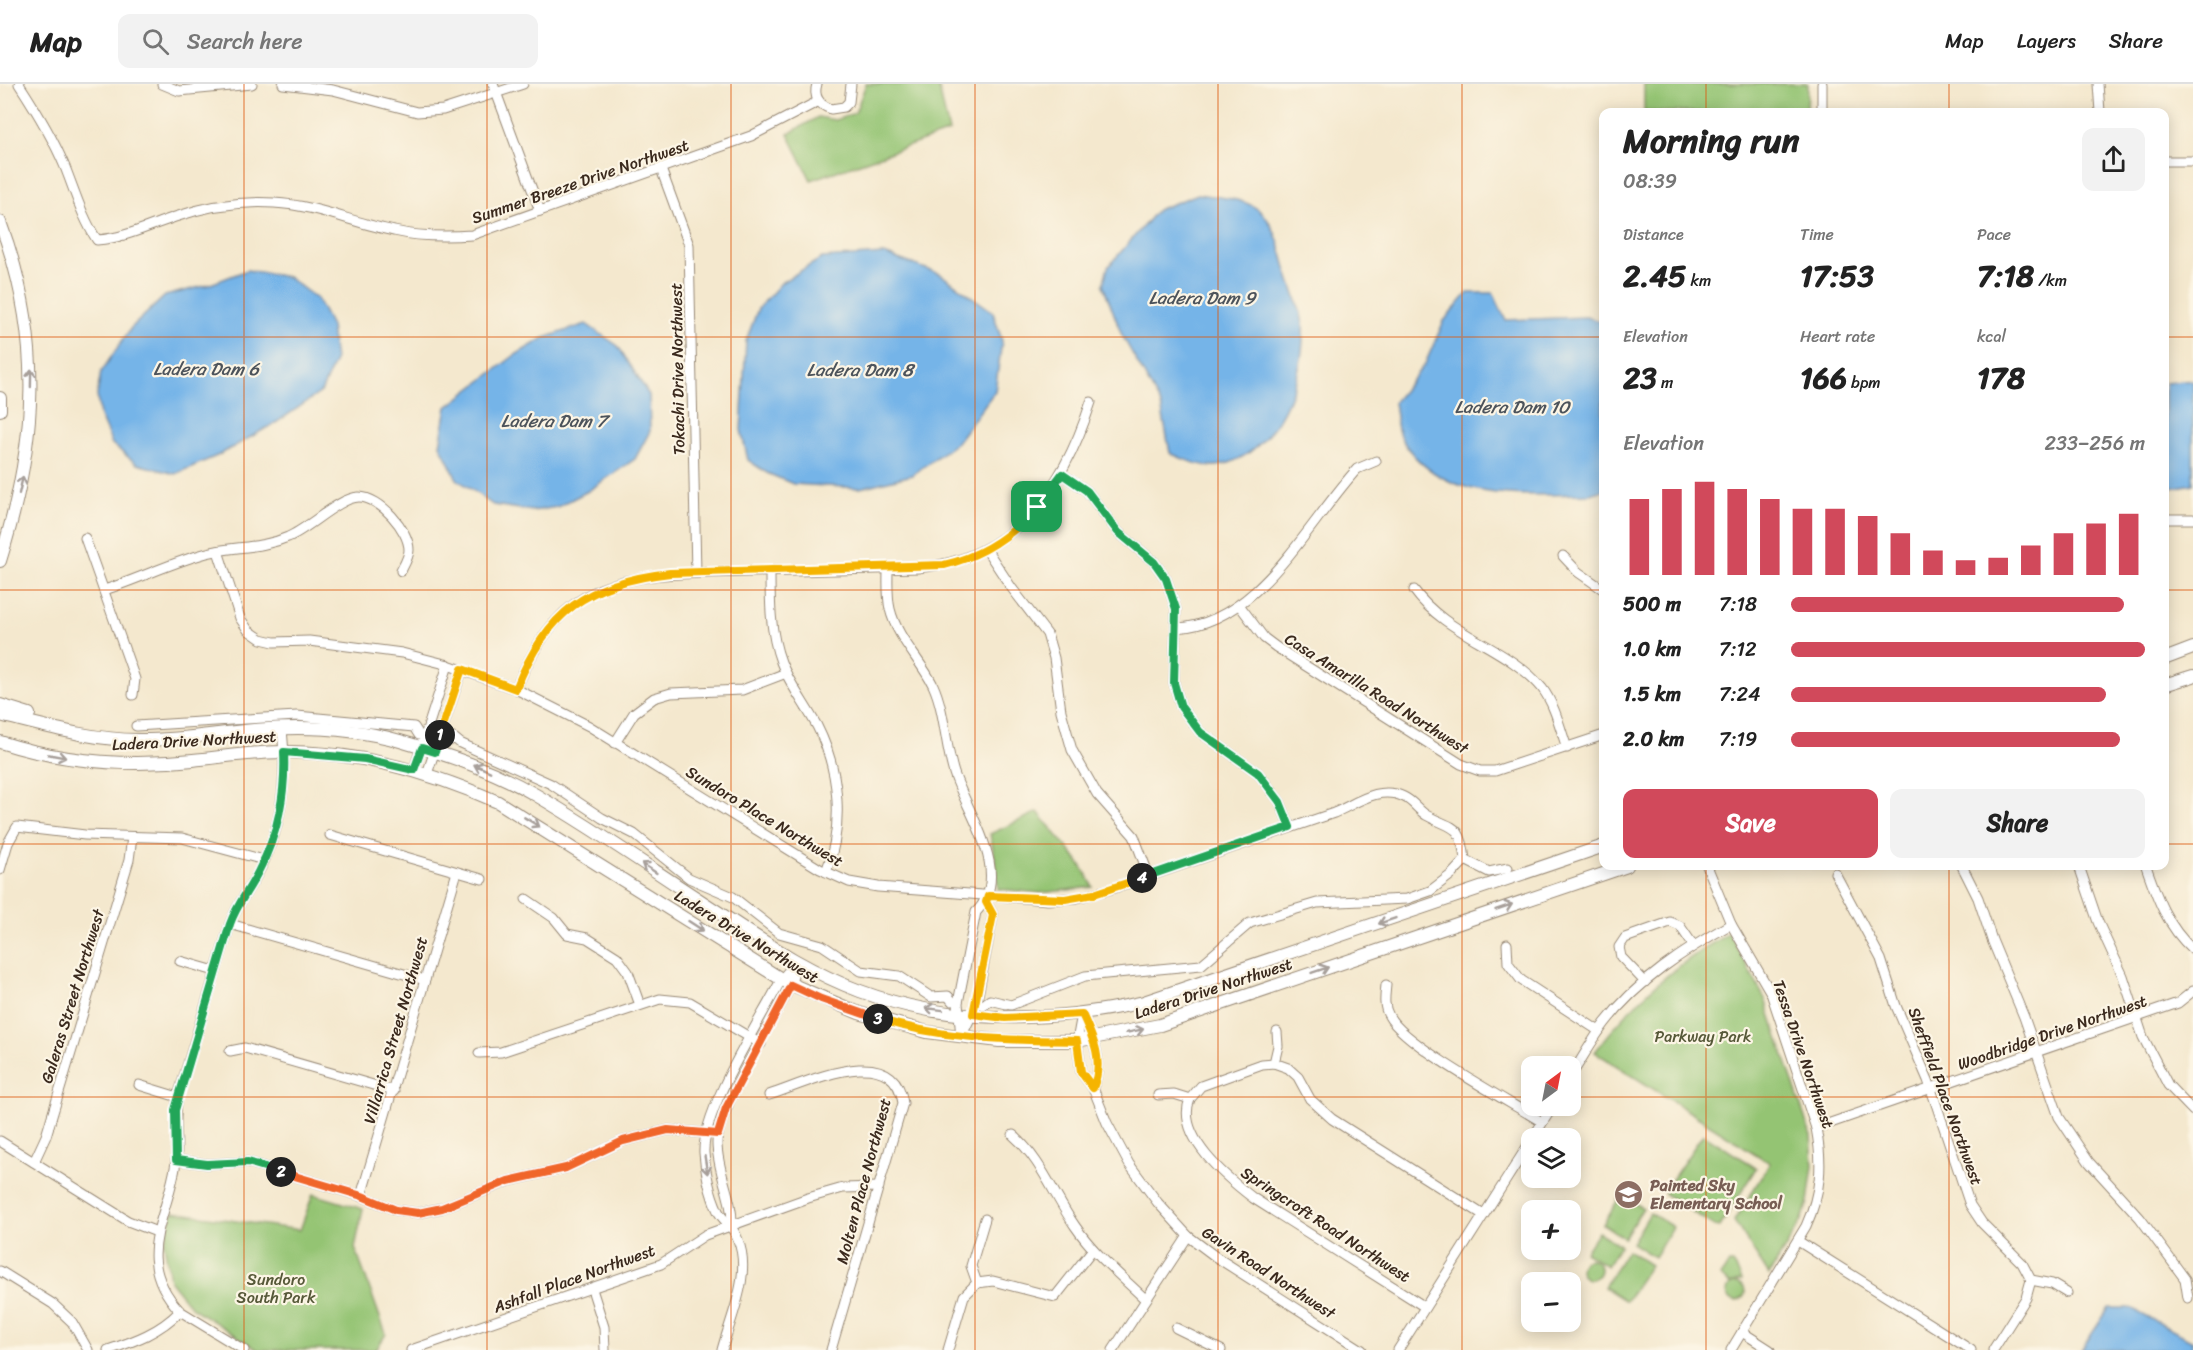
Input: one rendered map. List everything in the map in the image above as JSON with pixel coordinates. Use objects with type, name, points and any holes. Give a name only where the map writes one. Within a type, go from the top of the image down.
[{"type":"main road","points":[[0,222],[22,294],[28,328],[31,371],[27,458],[0,561]]},
{"type":"main road","points":[[0,398],[0,410]]},
{"type":"main road","points":[[2169,656],[2193,648]]},
{"type":"main road","points":[[2169,683],[2193,676]]},
{"type":"main road","points":[[0,705],[46,720],[60,729]]},
{"type":"main road","name":"Ladera Drive Northwest","points":[[0,715],[60,729],[135,740],[282,728],[336,730],[420,742],[435,752],[464,760],[537,795],[796,962],[861,992],[919,1008],[955,1007],[973,1014],[1005,1018],[1082,1014],[1144,1002],[1599,848]]},
{"type":"main road","name":"Ladera Drive Northwest","points":[[0,744],[80,759],[129,763],[284,752],[365,759],[428,774],[498,802],[786,982],[821,999],[892,1024],[962,1037],[999,1041],[1077,1041],[1160,1025],[1615,870]]},
{"type":"street","name":"Summer Breeze Drive Northwest","points":[[20,84],[64,165],[86,222],[97,240],[125,237],[174,217],[215,205],[275,203],[331,212],[394,231],[436,237],[472,235],[775,126],[819,101]]},
{"type":"street","points":[[162,84],[179,91],[252,84]]},
{"type":"street","points":[[282,84],[333,90],[417,112],[443,110],[495,88],[523,84]]},
{"type":"street","points":[[817,84],[816,94],[819,101],[831,110],[844,107],[852,96],[851,84]]},
{"type":"street","points":[[1822,84],[1822,108]]},
{"type":"street","points":[[2098,84],[2100,108]]},
{"type":"street","points":[[495,88],[540,211]]},
{"type":"street","points":[[2169,161],[2193,161]]},
{"type":"street","name":"Tokachi Drive Northwest","points":[[661,168],[689,246],[696,573]]},
{"type":"street","points":[[516,689],[532,653],[545,633],[564,613],[590,595],[628,579],[696,573],[888,569],[944,565],[969,558],[986,549],[1027,519],[1062,474],[1075,450],[1091,402]]},
{"type":"street","points":[[1176,628],[1210,622],[1240,606],[1273,572],[1357,470],[1376,461]]},
{"type":"street","points":[[1062,474],[1079,484],[1118,532],[1160,569],[1172,595],[1176,628],[1174,683],[1181,707],[1200,732],[1258,773],[1280,802],[1290,827]]},
{"type":"street","points":[[104,590],[152,571],[218,551],[254,548],[278,542],[304,529],[345,501],[361,497],[385,508],[408,540],[409,554],[401,571]]},
{"type":"street","points":[[2169,519],[2193,519]]},
{"type":"street","points":[[85,538],[135,679],[133,695]]},
{"type":"street","points":[[986,549],[1011,587],[1047,634],[1054,658],[1060,711],[1072,750],[1097,794],[1134,836],[1149,876]]},
{"type":"street","name":"Sundoro Place Northwest","points":[[218,551],[240,618],[248,630],[261,639],[382,650],[462,669],[516,689],[571,715],[826,873],[849,882],[987,899],[1065,899],[1094,894],[1149,876],[1342,809],[1358,803],[1365,796],[1394,793],[1407,798],[1425,814],[1444,821],[1454,828],[1463,843],[1465,860]]},
{"type":"street","points":[[1563,556],[1578,572],[1599,587]]},
{"type":"street","points":[[888,569],[888,599],[893,618],[933,684],[955,774],[985,843],[990,872],[987,899],[993,915],[973,1014],[962,1037]]},
{"type":"street","points":[[770,572],[771,617],[777,647],[786,673],[819,729],[837,799],[838,831],[826,873]]},
{"type":"street","points":[[1414,590],[1426,608],[1533,678],[1550,700],[1568,748],[1599,737]]},
{"type":"street","name":"Casa Amarilla Road Northwest","points":[[1240,606],[1264,638],[1276,647],[1461,764],[1480,771],[1511,767],[1568,748]]},
{"type":"street","points":[[414,770],[420,742],[448,665]]},
{"type":"street","points":[[428,774],[462,669]]},
{"type":"street","points":[[615,742],[634,713],[654,698],[671,693],[742,690],[786,673]]},
{"type":"street","points":[[136,726],[297,716],[414,727],[420,742]]},
{"type":"street","points":[[240,1349],[180,1311],[167,1295],[157,1274],[154,1256],[157,1232],[176,1160],[175,1110],[178,1097],[230,924],[236,907],[264,860],[284,789],[282,728]]},
{"type":"street","points":[[446,743],[454,738],[460,743],[551,784],[602,818],[634,834],[689,878],[733,897],[779,933],[822,945],[856,969],[899,976],[931,997],[948,996],[955,1007],[962,1037]]},
{"type":"street","points":[[0,870],[8,843],[17,827],[132,837],[182,838],[264,860]]},
{"type":"street","points":[[330,835],[482,879]]},
{"type":"street","name":"Galeras Street Northwest","points":[[34,1162],[46,1137],[129,860],[132,837]]},
{"type":"street","points":[[983,1005],[990,1000],[1011,1005],[1085,976],[1201,965],[1250,923],[1317,903],[1407,899],[1430,891],[1452,874],[1465,860],[1489,872],[1508,868]]},
{"type":"street","name":"Tessa Drive Northwest","points":[[1709,870],[1731,924],[1771,993],[1816,1128],[1821,1178],[1815,1207],[1798,1241],[1731,1350]]},
{"type":"street","points":[[1964,870],[1978,898],[2059,1117],[2072,1140],[2147,1226],[2185,1279],[2188,1298]]},
{"type":"street","points":[[2081,870],[2160,1072],[2193,1111]]},
{"type":"street","points":[[2147,870],[2163,913],[2175,932],[2193,950]]},
{"type":"street","name":"Villarrica Street Northwest","points":[[362,1196],[457,872]]},
{"type":"street","name":"Sheffield Place Northwest","points":[[1835,873],[1881,959],[1896,1006],[1931,1090],[1970,1205],[1982,1223],[2022,1263],[2031,1280]]},
{"type":"street","points":[[526,899],[554,918],[567,934],[587,938],[617,957],[628,972],[640,1005]]},
{"type":"street","points":[[955,1007],[976,912],[987,899]]},
{"type":"street","points":[[1645,982],[1621,957],[1619,947],[1625,938],[1670,922],[1680,926],[1693,945]]},
{"type":"street","points":[[230,924],[425,980]]},
{"type":"street","points":[[1581,1060],[1599,1031],[1645,982],[1693,945],[1731,924]]},
{"type":"street","points":[[1507,944],[1508,963],[1521,980],[1599,1031]]},
{"type":"street","points":[[180,961],[215,971]]},
{"type":"street","points":[[722,1350],[744,1265],[739,1242],[732,1225],[732,1212],[720,1177],[718,1134],[726,1108],[760,1044],[796,962]]},
{"type":"street","points":[[732,1225],[718,1212],[709,1181],[704,1152],[706,1132],[713,1108],[751,1038],[786,982]]},
{"type":"street","points":[[1386,985],[1384,1005],[1390,1018],[1403,1033],[1542,1122]]},
{"type":"street","name":"Woodbridge Drive Northwest","points":[[1816,1128],[1919,1095],[2137,1018],[2178,1003],[2193,991]]},
{"type":"street","points":[[479,1053],[501,1052],[660,999],[690,1002],[760,1044]]},
{"type":"street","points":[[1082,1014],[1093,1038],[1100,1071],[1093,1088]]},
{"type":"street","name":"Gavin Road Northwest","points":[[1082,1014],[1077,1041],[1081,1072],[1093,1088],[1107,1123],[1129,1164],[1158,1203],[1188,1236],[1216,1257],[1362,1350]]},
{"type":"street","points":[[1274,1063],[1278,1046],[1277,1032]]},
{"type":"street","points":[[230,1050],[245,1048],[394,1091]]},
{"type":"street","points":[[1158,1095],[1174,1094],[1190,1099],[1201,1086],[1262,1064],[1274,1063],[1288,1068],[1298,1077],[1310,1099],[1332,1119],[1482,1214]]},
{"type":"street","name":"Molten Place Northwest","points":[[769,1095],[853,1068],[864,1067],[888,1075],[902,1093],[903,1103],[831,1350]]},
{"type":"street","points":[[139,1085],[178,1097]]},
{"type":"street","name":"Springcroft Road Northwest","points":[[1190,1099],[1186,1116],[1188,1125],[1206,1152],[1232,1182],[1253,1198],[1425,1307]]},
{"type":"street","points":[[1398,1350],[1546,1116]]},
{"type":"street","points":[[176,1160],[207,1164],[248,1162],[362,1196],[396,1210],[418,1213],[442,1208],[508,1181],[566,1168],[623,1141],[668,1130],[718,1134]]},
{"type":"street","points":[[1013,1136],[1030,1150],[1059,1201],[1093,1250],[1145,1299]]},
{"type":"street","points":[[0,1141],[128,1221],[157,1232]]},
{"type":"street","name":"Ashfall Place Northwest","points":[[411,1350],[661,1264],[705,1235],[732,1225],[843,1188],[879,1187]]},
{"type":"street","points":[[977,1283],[971,1266],[985,1219]]},
{"type":"street","points":[[1113,1350],[1188,1236]]},
{"type":"street","points":[[1798,1241],[1971,1350]]},
{"type":"street","points":[[948,1350],[964,1296],[977,1283],[993,1281],[1054,1297],[1093,1250]]},
{"type":"street","points":[[0,1271],[53,1304],[72,1322],[88,1350]]},
{"type":"street","points":[[1993,1350],[2026,1298],[2031,1280],[2052,1284],[2067,1293]]},
{"type":"street","points":[[592,1289],[604,1327],[605,1350]]},
{"type":"street","points":[[108,1350],[142,1339],[171,1320],[180,1311]]},
{"type":"street","points":[[1176,1328],[1221,1350]]},
{"type":"street","points":[[1742,1332],[1770,1350]]},
{"type":"green space","points":[[866,84],[938,84],[949,132],[811,180],[788,134],[818,117],[835,120],[855,113]]},
{"type":"green space","points":[[1644,84],[1808,84],[1807,108],[1644,108]]},
{"type":"green space","points":[[1038,812],[1075,857],[1093,887],[1040,893],[998,889],[990,834]]},
{"type":"green space","name":"Parkway Park","points":[[1729,933],[1765,999],[1811,1136],[1813,1165],[1808,1202],[1802,1220],[1769,1275],[1734,1221],[1770,1163],[1595,1052],[1625,1016],[1656,985],[1690,958]]},
{"type":"green space","points":[[1703,1134],[1756,1168],[1720,1227],[1714,1226],[1665,1194],[1665,1190]]},
{"type":"green space","name":"Sundoro South Park","points":[[313,1194],[363,1209],[355,1248],[386,1334],[376,1350],[258,1350],[191,1307],[170,1281],[164,1242],[173,1212],[300,1230]]},
{"type":"green space","points":[[1621,1195],[1643,1208],[1624,1238],[1603,1224]]},
{"type":"green space","points":[[1650,1213],[1673,1227],[1654,1257],[1632,1243]]},
{"type":"green space","points":[[1598,1232],[1620,1245],[1607,1266],[1585,1252]]},
{"type":"green space","points":[[1627,1250],[1650,1265],[1626,1301],[1604,1287]]},
{"type":"green space","points":[[1586,1260],[1594,1260],[1599,1265],[1599,1273],[1594,1278],[1586,1278],[1581,1273],[1581,1265]]},
{"type":"green space","points":[[1729,1263],[1733,1263],[1742,1280],[1729,1284],[1721,1276]]},
{"type":"green space","points":[[1736,1283],[1742,1286],[1745,1292],[1742,1298],[1736,1301],[1730,1298],[1727,1292],[1730,1286]]},
{"type":"water","name":"Ladera Dam 9","points":[[1198,194],[1242,201],[1257,209],[1268,220],[1280,247],[1303,325],[1303,345],[1293,389],[1273,429],[1258,445],[1241,457],[1216,466],[1195,463],[1170,453],[1161,405],[1122,335],[1103,285],[1108,267],[1157,210]]},
{"type":"water","name":"Ladera Dam 8","points":[[884,254],[940,274],[993,312],[1002,341],[995,391],[957,442],[912,475],[860,488],[793,484],[767,473],[748,460],[741,430],[746,341],[758,309],[782,282],[822,258]]},
{"type":"water","name":"Ladera Dam 6","points":[[247,270],[288,277],[317,299],[331,326],[335,361],[321,392],[277,422],[219,455],[175,474],[137,464],[112,444],[100,416],[97,395],[101,372],[131,328],[165,296],[208,285]]},
{"type":"water","name":"Ladera Dam 10","points":[[1468,293],[1493,293],[1506,320],[1586,317],[1599,321],[1599,491],[1590,494],[1538,495],[1486,491],[1461,486],[1438,475],[1418,460],[1399,434],[1394,402],[1425,364],[1444,321]]},
{"type":"water","name":"Ladera Dam 7","points":[[586,324],[618,346],[649,395],[650,431],[635,459],[588,491],[557,507],[533,511],[493,505],[457,479],[440,445],[447,407],[515,355],[544,338]]},
{"type":"water","points":[[2193,380],[2193,484],[2169,488],[2169,383]]},
{"type":"water","points":[[2109,1308],[2130,1308],[2193,1341],[2193,1350],[2081,1350]]},
{"type":"place","name":"Painted Sky Elementary School","points":[[1629,1194]]},
{"type":"route","points":[[1062,474],[1087,491],[1118,532],[1160,569],[1170,587],[1176,609],[1174,683],[1181,707],[1200,732],[1248,764],[1268,784],[1280,802],[1290,827],[1077,898],[1048,900],[988,896],[986,902],[993,915],[973,1014],[1005,1018],[1082,1014],[1093,1038],[1100,1071],[1093,1088],[1081,1072],[1077,1041],[999,1041],[927,1032],[859,1013],[791,985],[726,1108],[718,1134],[668,1130],[623,1141],[566,1168],[508,1181],[442,1208],[418,1213],[396,1210],[362,1196],[248,1162],[207,1164],[176,1160],[175,1110],[178,1097],[236,907],[258,872],[273,834],[284,789],[284,752],[323,753],[365,759],[414,770],[422,748],[435,752],[462,669],[516,689],[537,642],[554,622],[575,604],[613,583],[639,576],[670,573],[888,569],[944,565],[969,558],[994,545],[1017,528],[1037,507],[1062,474]]}]
